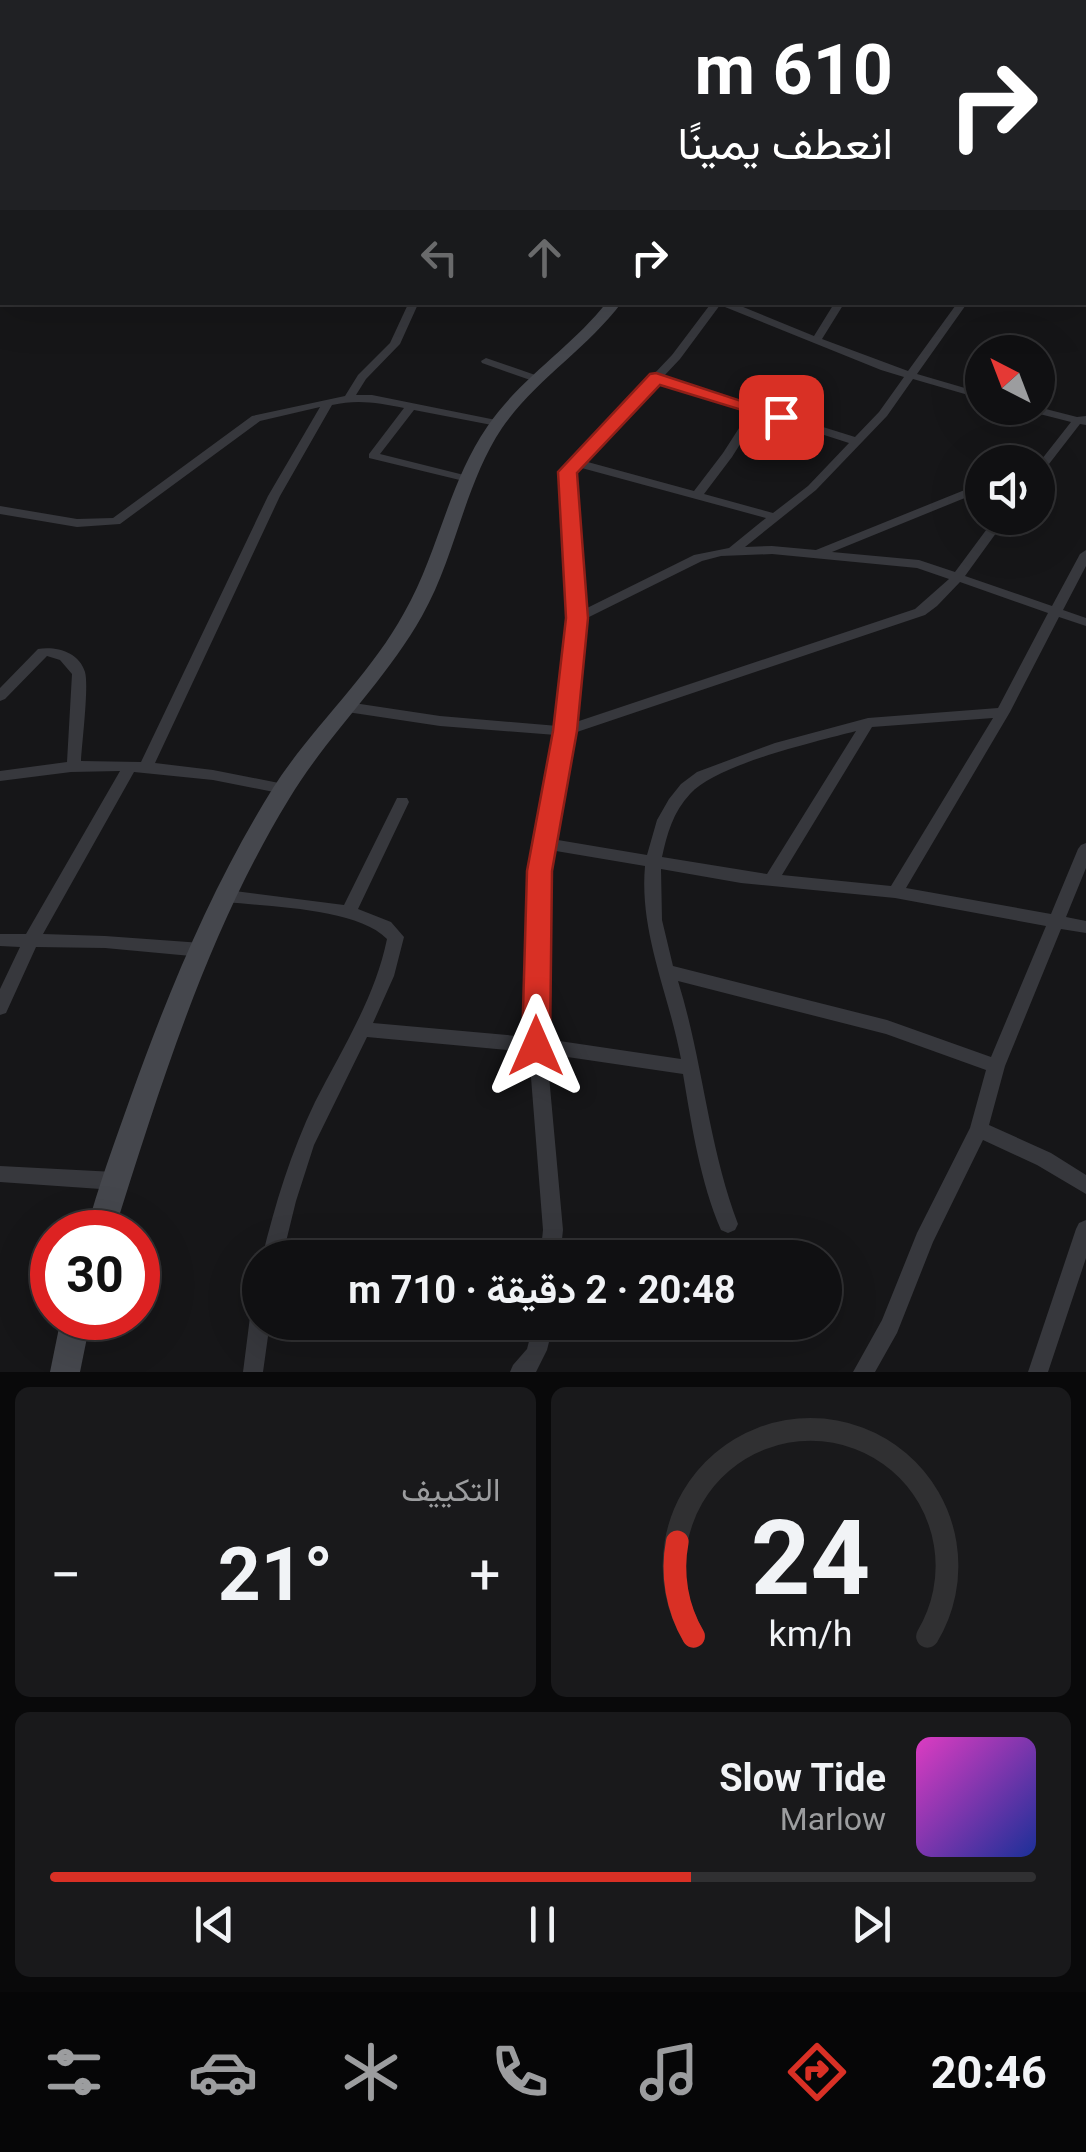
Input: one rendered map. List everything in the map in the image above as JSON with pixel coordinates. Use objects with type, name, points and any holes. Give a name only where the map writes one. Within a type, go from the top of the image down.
[{"type":"main road","points":[[107,1210],[202,950],[284,790],[398,638],[425,593],[468,479],[496,424],[613,305]]},
{"type":"main road","points":[[65,1372],[72,1340]]},
{"type":"street","points":[[349,398],[362,377],[396,344],[413,305]]},
{"type":"street","points":[[550,1240],[549,1172],[536,1046],[536,920],[565,731],[577,618],[567,472],[656,378],[717,305]]},
{"type":"street","points":[[727,305],[910,377],[965,392]]},
{"type":"street","points":[[816,340],[838,305]]},
{"type":"street","points":[[733,551],[812,488],[883,414],[961,305]]},
{"type":"street","points":[[486,361],[537,379]]},
{"type":"street","points":[[656,378],[856,441]]},
{"type":"street","points":[[0,510],[77,524],[120,519],[256,418],[349,398],[496,424]]},
{"type":"street","points":[[0,1008],[30,942],[138,766],[274,496],[328,402]]},
{"type":"street","points":[[411,406],[372,456],[468,479]]},
{"type":"street","points":[[696,496],[757,409]]},
{"type":"street","points":[[1055,414],[1083,421],[1055,452]]},
{"type":"street","points":[[574,462],[775,517]]},
{"type":"street","points":[[818,553],[965,494]]},
{"type":"street","points":[[347,707],[440,722],[565,731],[920,612],[940,599],[988,535]]},
{"type":"street","points":[[577,618],[698,558],[733,551],[892,559],[958,575],[1086,622]]},
{"type":"street","points":[[895,892],[1003,712],[1086,554]]},
{"type":"street","points":[[0,696],[38,655],[54,652],[72,661],[78,674],[74,765]]},
{"type":"street","points":[[728,1224],[713,1186],[670,972],[654,924],[655,864],[666,817],[685,786],[780,746],[868,722],[1003,712]]},
{"type":"street","points":[[772,878],[868,722]]},
{"type":"street","points":[[0,776],[74,765],[138,766],[284,790]]},
{"type":"street","points":[[348,913],[402,802]]},
{"type":"street","points":[[545,843],[655,864],[895,892],[1086,927]]},
{"type":"street","points":[[863,1372],[890,1326],[924,1239],[980,1128],[996,1066],[1086,850]]},
{"type":"street","points":[[228,896],[348,913],[381,922],[396,938],[362,1029],[319,1113],[298,1165],[277,1240]]},
{"type":"street","points":[[0,940],[105,942],[202,950]]},
{"type":"street","points":[[670,972],[887,1027],[996,1066]]},
{"type":"street","points":[[362,1029],[536,1046],[690,1068]]},
{"type":"street","points":[[980,1128],[1044,1159],[1086,1185]]},
{"type":"street","points":[[0,1174],[116,1181]]},
{"type":"street","points":[[1038,1372],[1086,1229]]},
{"type":"street","points":[[252,1372],[257,1340]]},
{"type":"street","points":[[520,1372],[528,1368],[540,1340]]},
{"type":"route","points":[[536,1046],[540,871],[565,731],[577,618],[567,472],[656,378],[781,417]]}]
